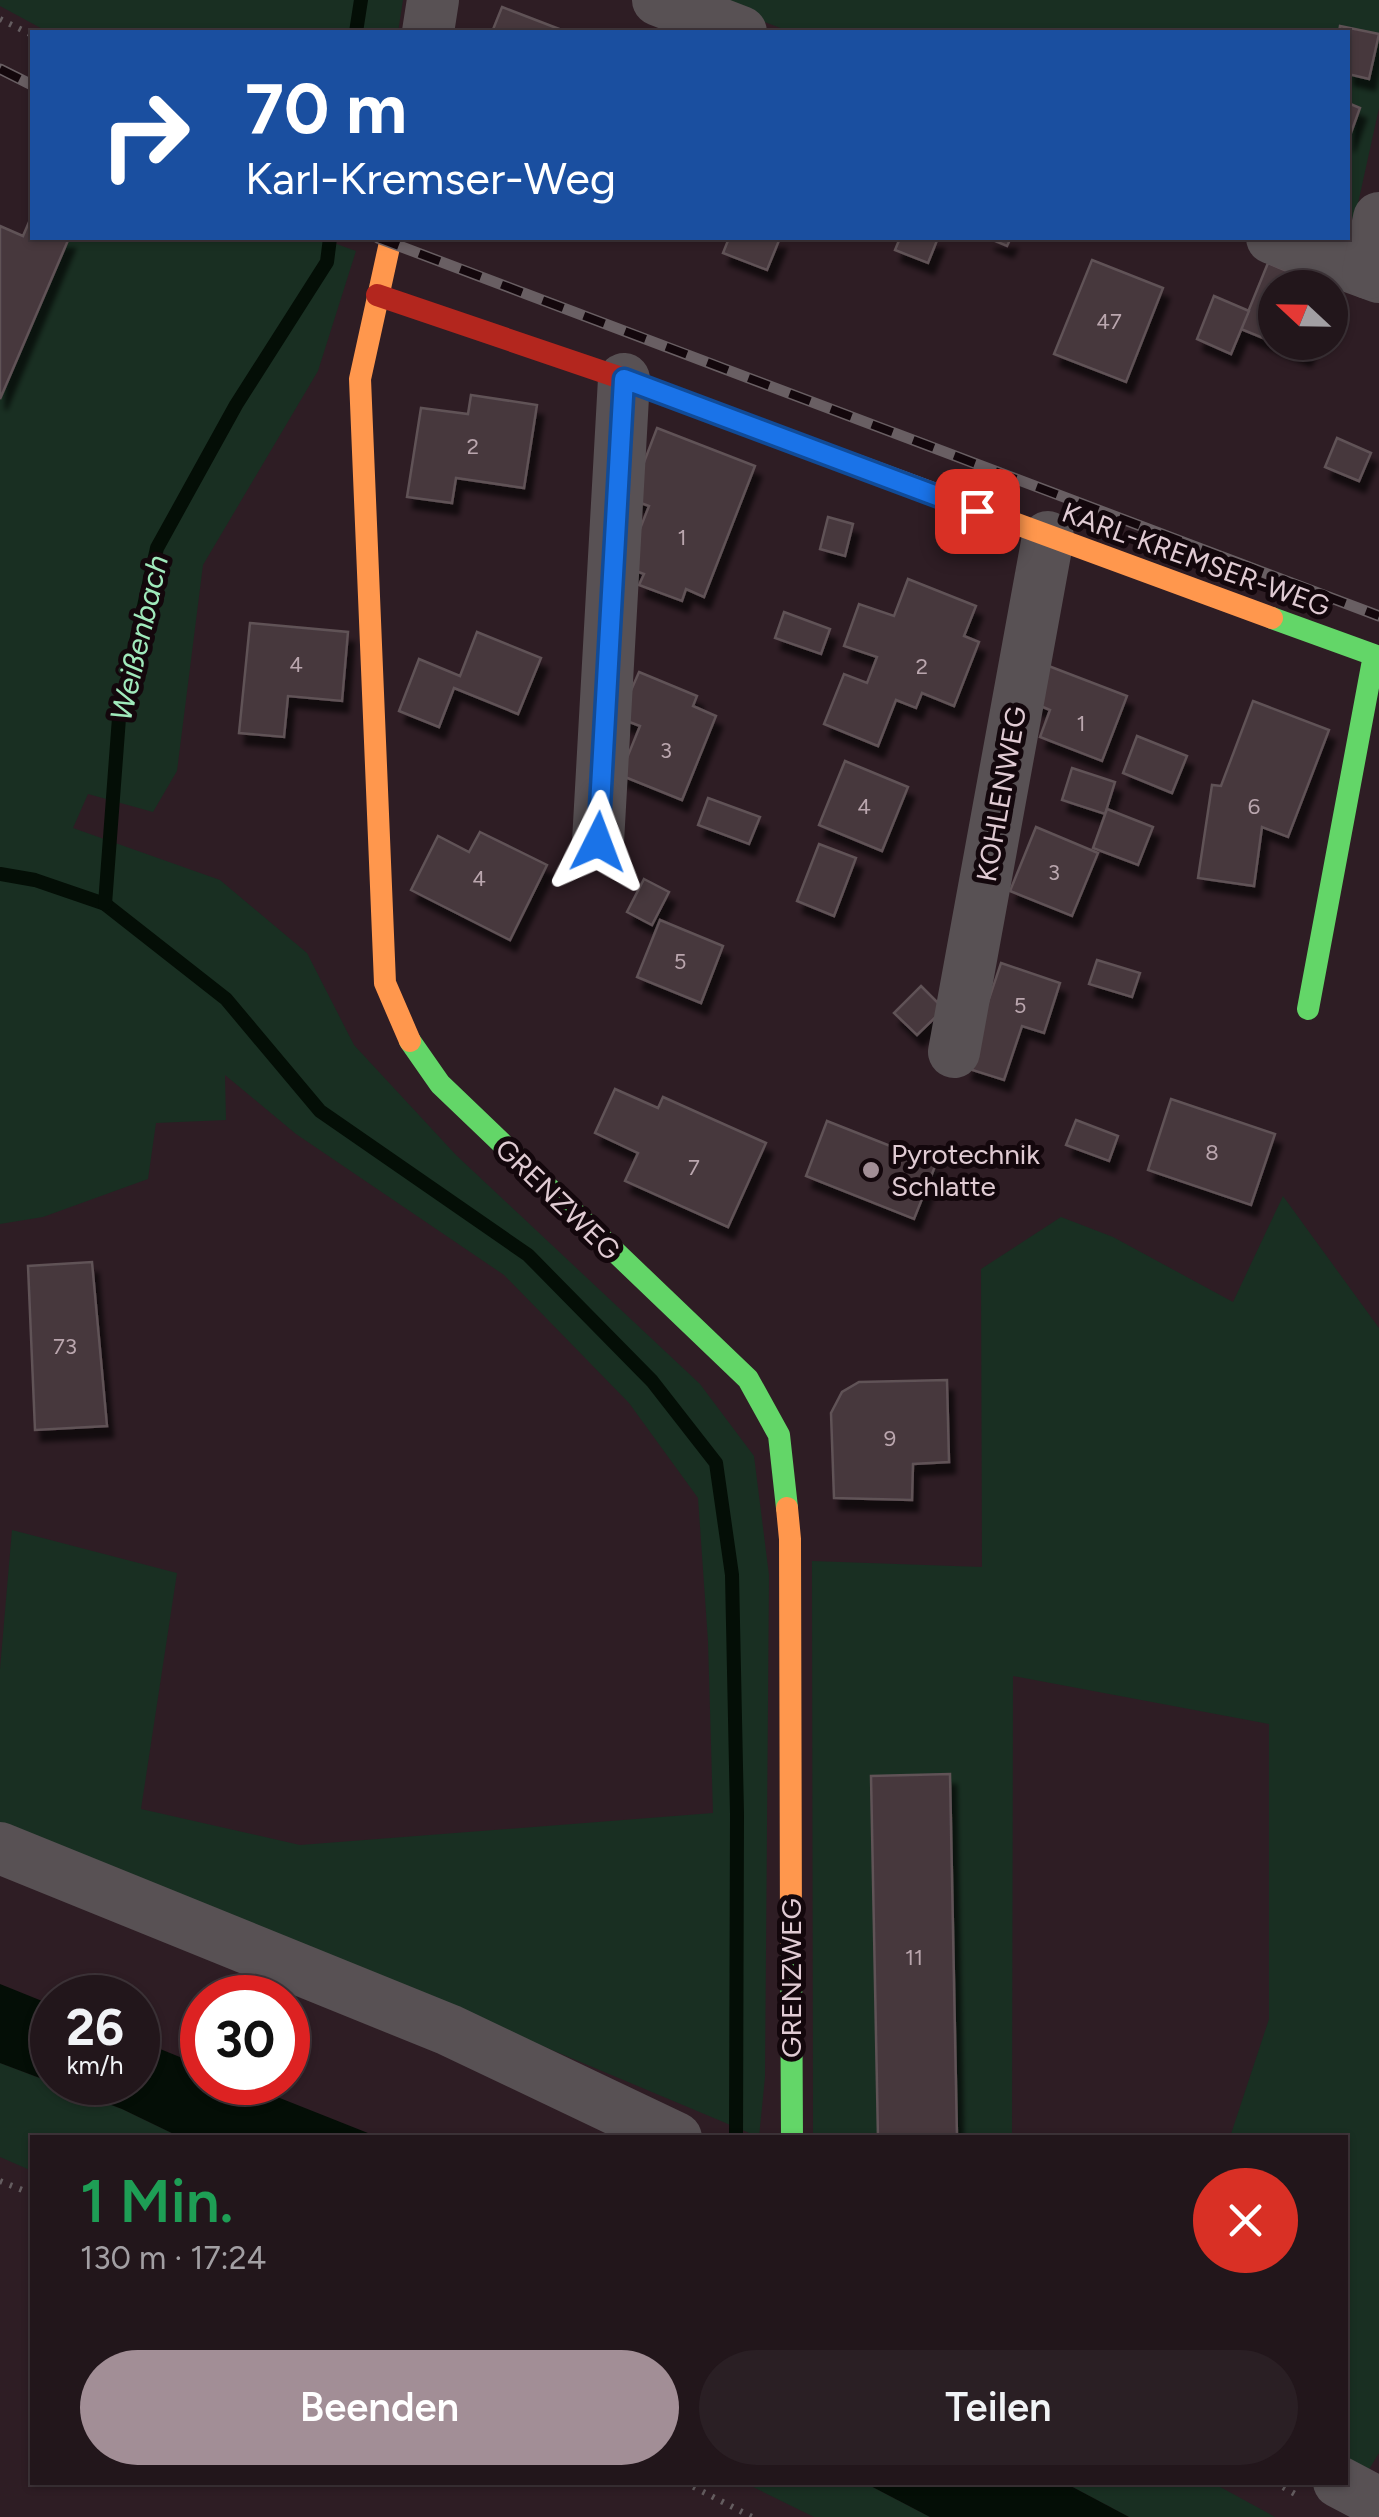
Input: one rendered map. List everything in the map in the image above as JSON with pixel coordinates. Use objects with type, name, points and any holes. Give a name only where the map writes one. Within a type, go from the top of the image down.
[{"type":"street","points":[[428,30],[433,0]]},
{"type":"street","points":[[658,0],[736,30]]},
{"type":"street","points":[[1278,240],[1374,275],[1379,218]]},
{"type":"street","name":"GRENZWEG","points":[[390,240],[360,378],[385,983],[405,1033],[440,1084],[748,1379],[780,1436],[790,1540],[792,2135]]},
{"type":"street","name":"KARL-KREMSER-WEG","points":[[377,295],[624,379],[1374,655],[1308,1008]]},
{"type":"street","points":[[598,842],[624,379]]},
{"type":"street","name":"KOHLENWEG","points":[[954,1052],[1048,537]]},
{"type":"street","points":[[0,1848],[449,2030],[670,2135]]},
{"type":"street","points":[[1346,2485],[1379,2503]]},
{"type":"path","points":[[0,19],[30,34]]},
{"type":"path","points":[[0,2181],[30,2193]]},
{"type":"path","points":[[690,2485],[752,2517]]},
{"type":"green space","points":[[0,0],[403,0],[398,30],[44,30],[0,6]]},
{"type":"green space","points":[[706,0],[1379,0],[1379,108],[1355,217],[1350,219],[1350,30],[786,30]]},
{"type":"green space","points":[[68,240],[326,240],[356,251],[318,371],[203,565],[177,771],[153,812],[88,794],[73,828],[220,880],[307,953],[354,1045],[456,1155],[700,1384],[754,1456],[769,1575],[765,2077],[759,2135],[0,1824],[0,1669],[12,1530],[177,1573],[141,1809],[300,1845],[713,1813],[708,1641],[698,1498],[629,1403],[504,1275],[296,1134],[225,1075],[226,1120],[156,1123],[148,1179],[43,1217],[0,1224],[0,399]]},
{"type":"green space","points":[[1283,1196],[1379,1328],[1379,2453],[1368,2471],[1348,2461],[1348,2135],[1231,2135],[1269,2019],[1269,1724],[1013,1676],[1012,2135],[813,2135],[812,1561],[982,1567],[981,1269],[1061,1217],[1113,1237],[1233,1302]]},
{"type":"green space","points":[[0,2063],[30,2074],[30,2105],[111,2105],[176,2135],[30,2135],[30,2170],[0,2157]]},
{"type":"green space","points":[[749,2485],[869,2485],[930,2517],[814,2517]]},
{"type":"green space","points":[[1069,2485],[1217,2485],[1275,2517],[1129,2517]]},
{"type":"shaded area","points":[[0,1984],[30,1996],[30,2074],[0,2063]]},
{"type":"shaded area","points":[[160,2049],[180,2057],[180,2105],[297,2105],[373,2135],[176,2135],[111,2105],[160,2105]]},
{"type":"shaded area","points":[[869,2485],[1069,2485],[1129,2517],[930,2517]]},
{"type":"building","points":[[502,7],[562,30],[493,30]]},
{"type":"building","points":[[1340,26],[1379,34],[1369,79],[1350,74],[1350,30],[1339,30]]},
{"type":"building","points":[[1350,104],[1360,108],[1350,136]]},
{"type":"building","points":[[30,220],[30,240],[68,240],[0,399],[0,226],[23,236]]},
{"type":"building","points":[[728,240],[779,240],[767,270],[723,253]]},
{"type":"building","points":[[899,240],[937,240],[928,263],[895,250]]},
{"type":"building","points":[[1092,260],[1163,288],[1126,382],[1054,354]]},
{"type":"building","points":[[1268,263],[1285,270],[1265,270]]},
{"type":"building","points":[[1258,287],[1258,336],[1241,329]]},
{"type":"building","points":[[1214,296],[1249,311],[1231,354],[1197,339]]},
{"type":"building","points":[[471,395],[537,405],[524,488],[456,478],[452,503],[407,497],[421,408],[468,414]]},
{"type":"building","points":[[657,428],[755,466],[704,597],[686,589],[682,601],[639,585],[644,574],[625,567],[649,506],[630,499]]},
{"type":"building","points":[[1337,438],[1371,453],[1359,481],[1325,467]]},
{"type":"building","points":[[828,517],[853,524],[845,556],[820,549]]},
{"type":"building","points":[[908,579],[976,606],[964,636],[979,642],[954,706],[922,693],[916,708],[896,700],[878,746],[824,724],[844,674],[867,683],[877,657],[844,646],[859,604],[894,616]]},
{"type":"building","points":[[784,612],[830,629],[821,654],[775,638]]},
{"type":"building","points":[[250,623],[348,632],[342,701],[288,696],[284,737],[239,733]]},
{"type":"building","points":[[477,632],[541,658],[518,714],[454,688],[439,727],[399,711],[419,659],[460,676]]},
{"type":"building","points":[[1046,665],[1127,696],[1102,761],[1040,737],[1050,710],[1031,702]]},
{"type":"building","points":[[639,672],[697,696],[693,706],[716,716],[682,800],[620,775],[640,726],[619,718]]},
{"type":"building","points":[[1253,701],[1329,730],[1288,837],[1262,827],[1254,886],[1198,878],[1212,785],[1221,786]]},
{"type":"building","points":[[1137,736],[1187,756],[1172,793],[1123,773]]},
{"type":"building","points":[[845,761],[908,787],[882,851],[819,825]]},
{"type":"building","points":[[1072,768],[1115,782],[1105,814],[1062,800]]},
{"type":"building","points":[[708,798],[760,817],[749,844],[698,825]]},
{"type":"building","points":[[1107,809],[1153,827],[1138,865],[1093,848]]},
{"type":"building","points":[[1036,827],[1098,853],[1072,916],[1010,891]]},
{"type":"building","points":[[480,832],[547,865],[510,940],[411,890],[438,836],[469,852]]},
{"type":"building","points":[[819,844],[856,858],[834,916],[797,901]]},
{"type":"building","points":[[644,879],[669,892],[652,925],[627,912]]},
{"type":"building","points":[[660,920],[723,946],[701,1003],[637,977]]},
{"type":"building","points":[[1097,960],[1140,973],[1132,997],[1089,984]]},
{"type":"building","points":[[1001,963],[1060,983],[1044,1033],[1022,1026],[1004,1080],[966,1068]]},
{"type":"building","points":[[921,986],[944,1009],[917,1035],[894,1013]]},
{"type":"building","points":[[615,1089],[658,1108],[663,1097],[766,1143],[728,1227],[625,1181],[638,1153],[595,1133]]},
{"type":"building","points":[[1171,1099],[1275,1134],[1251,1205],[1148,1170]]},
{"type":"building","points":[[1076,1120],[1118,1136],[1109,1161],[1066,1145]]},
{"type":"building","name":"Pyrotechnik Schlatte","points":[[827,1121],[936,1164],[914,1219],[806,1176]]},
{"type":"building","points":[[92,1262],[107,1426],[35,1430],[28,1266]]},
{"type":"building","points":[[947,1380],[949,1462],[913,1464],[912,1500],[834,1498],[831,1413],[842,1392],[859,1382]]},
{"type":"building","points":[[950,1774],[957,2135],[878,2135],[871,1776]]},
{"type":"waterway","name":"Weißenbach","points":[[356,30],[361,0]]},
{"type":"waterway","name":"Weißenbach","points":[[105,904],[119,718],[157,548],[236,405],[327,262],[330,240]]},
{"type":"waterway","points":[[0,874],[35,880],[105,904],[226,999],[320,1111],[528,1255],[652,1381],[716,1463],[732,1575],[737,1814],[736,2135]]},
{"type":"railway","points":[[0,69],[30,84]]},
{"type":"railway","points":[[383,240],[1379,616]]},
{"type":"traffic: fast","points":[[1272,618],[1374,655],[1308,1009]]},
{"type":"traffic: fast","points":[[410,1041],[440,1084],[748,1379],[779,1435],[787,1508]]},
{"type":"traffic: fast","points":[[791,1944],[792,2135]]},
{"type":"traffic: slow","points":[[391,240],[360,379],[385,983],[410,1041]]},
{"type":"traffic: slow","points":[[854,464],[1272,618]]},
{"type":"traffic: slow","points":[[787,1508],[791,1944]]},
{"type":"traffic: jam","points":[[377,295],[624,379],[854,464]]},
{"type":"place","name":"Pyrotechnik Schlatte","points":[[871,1170]]},
{"type":"route","points":[[598,842],[624,379],[977,511]]}]
